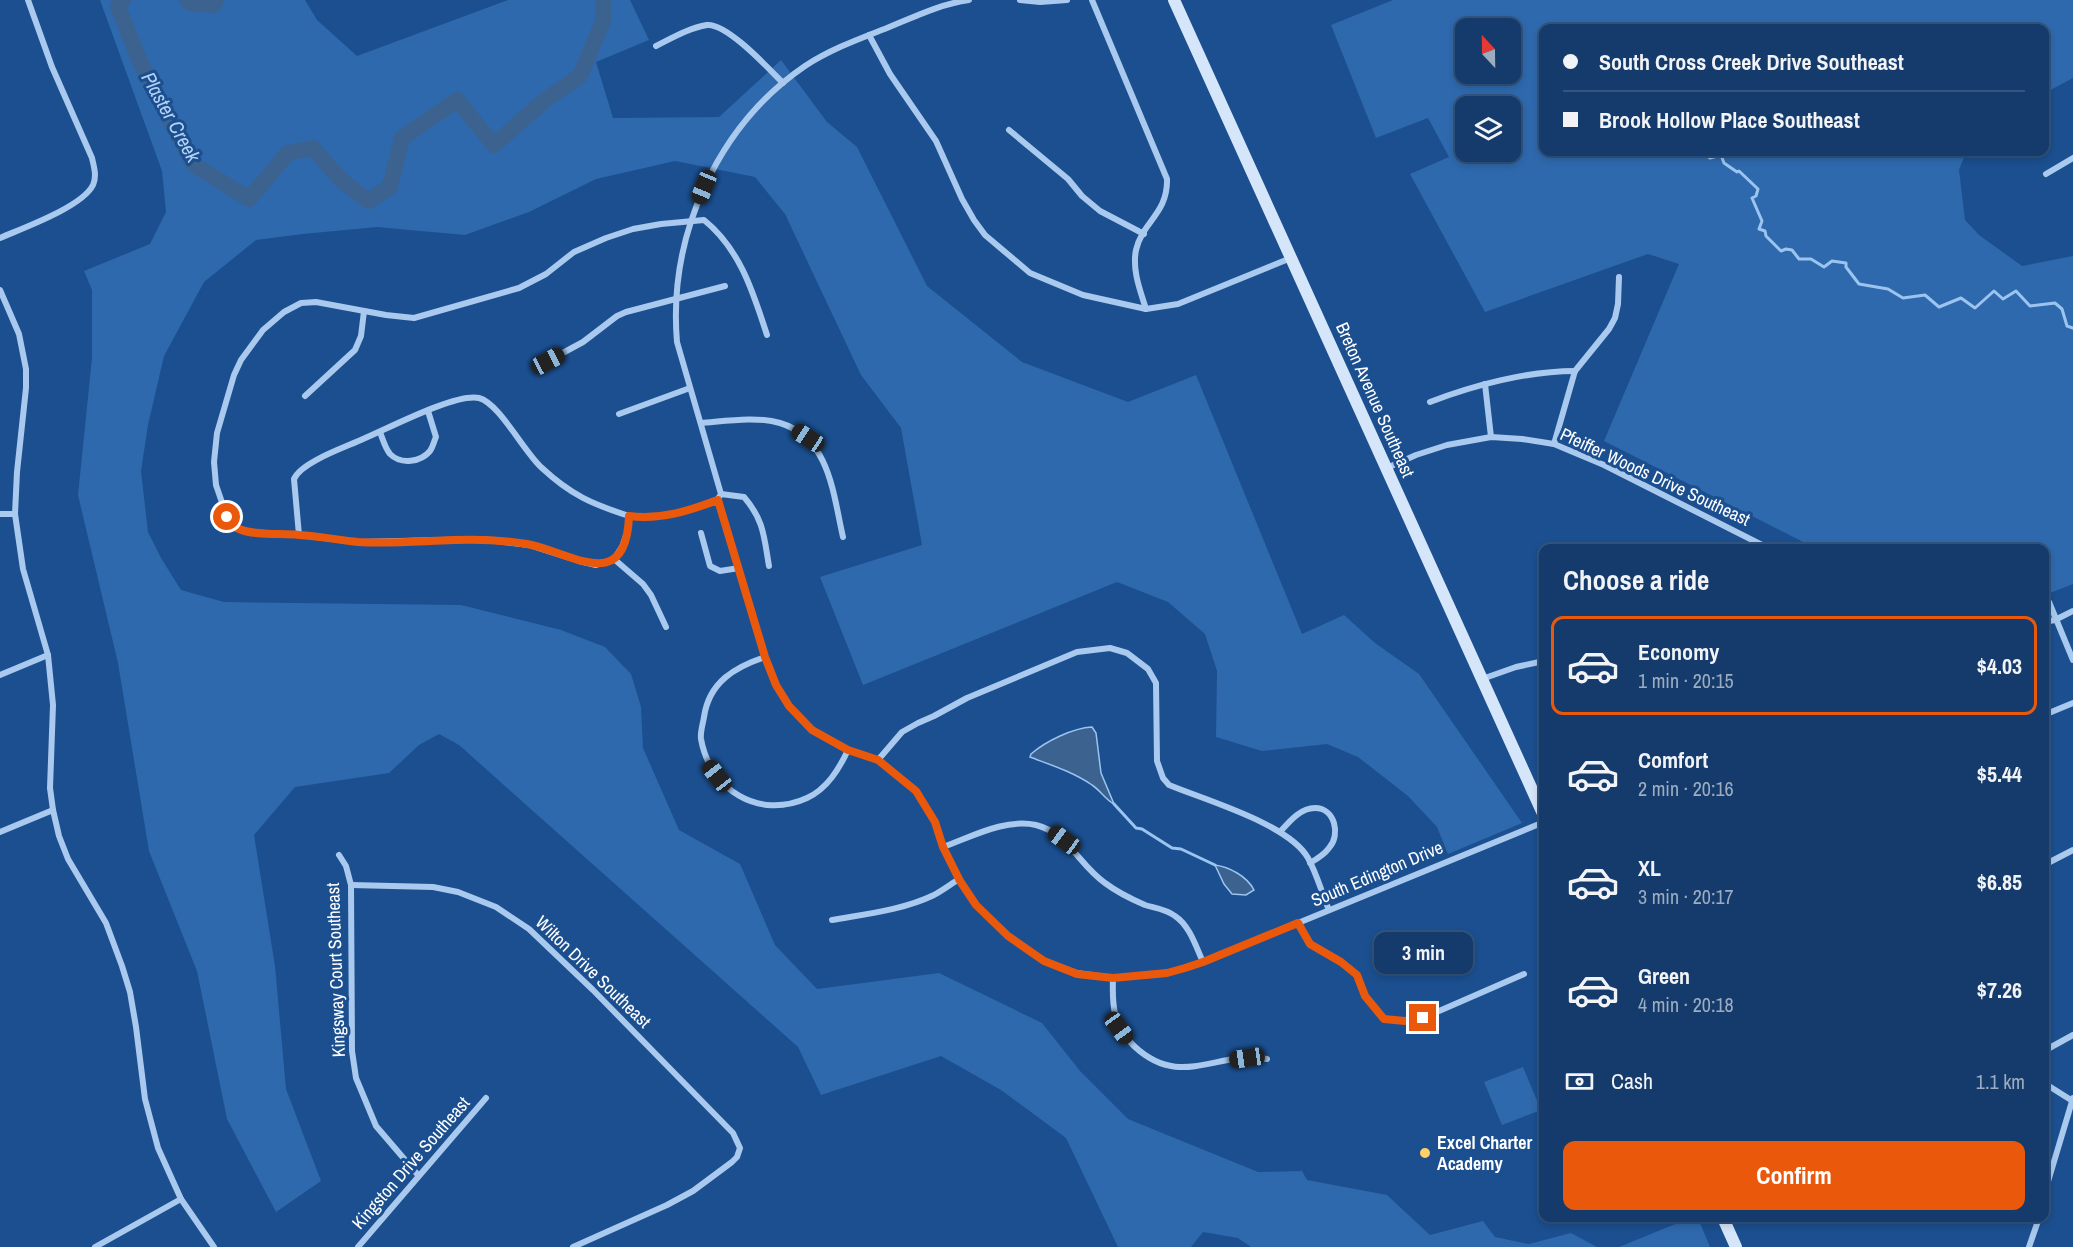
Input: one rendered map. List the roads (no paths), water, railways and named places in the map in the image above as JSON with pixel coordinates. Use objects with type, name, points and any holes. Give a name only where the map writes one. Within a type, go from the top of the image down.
[{"type":"main road","name":"Breton Avenue Southeast","points":[[1174,0],[1539,805]]},
{"type":"main road","points":[[1725,1222],[1736,1247]]},
{"type":"street","points":[[0,238],[70,206],[86,196],[94,184],[96,173],[92,158],[52,67],[28,0]]},
{"type":"street","name":"South Edington Drive","points":[[969,0],[944,6],[831,50],[783,83],[728,145],[704,187],[684,244],[677,300],[677,342],[702,423],[719,496],[765,657],[776,685],[789,706],[812,730],[848,750],[878,760],[916,791],[935,822],[943,847],[958,879],[976,905],[1008,936],[1044,961],[1077,974],[1113,978],[1167,973],[1203,962],[1539,824]]},
{"type":"street","points":[[1020,0],[1040,2],[1067,0]]},
{"type":"street","points":[[1092,0],[1167,179],[1168,191],[1165,201],[1137,247],[1135,260],[1139,287],[1146,309]]},
{"type":"street","points":[[656,46],[680,33],[708,25],[716,26],[735,38],[783,83]]},
{"type":"street","points":[[869,35],[890,74],[936,141],[962,199],[985,235],[1030,273],[1083,295],[1146,309],[1178,304],[1291,258]]},
{"type":"street","points":[[1009,129],[1068,179],[1082,196],[1100,211],[1144,234]]},
{"type":"street","points":[[2046,174],[2073,158]]},
{"type":"street","points":[[629,516],[628,530],[622,547],[614,559],[596,565],[529,545],[481,538],[359,542],[246,532],[233,526],[227,517],[216,485],[214,462],[217,432],[225,401],[241,360],[263,330],[284,312],[301,303],[316,302],[414,318],[508,292],[533,282],[574,252],[633,229],[704,220],[728,242],[740,263],[767,335]]},
{"type":"street","points":[[1554,444],[1575,371],[1609,329],[1615,318],[1619,277]]},
{"type":"street","points":[[548,361],[583,342],[617,316],[626,312],[725,286]]},
{"type":"street","points":[[0,290],[19,334],[26,369],[15,514],[23,569],[48,655],[53,705],[50,788],[53,810],[59,836],[68,859],[106,923],[122,966],[135,1018],[150,1123],[158,1148],[181,1199],[214,1247]]},
{"type":"street","points":[[305,396],[355,350],[361,336],[364,311]]},
{"type":"street","points":[[1430,402],[1485,384],[1558,371],[1575,371]]},
{"type":"street","points":[[1485,384],[1491,437]]},
{"type":"street","points":[[619,414],[690,388]]},
{"type":"street","points":[[299,535],[294,479],[296,473],[334,452],[428,411],[469,398],[479,398],[496,410],[536,462],[583,500],[629,516],[645,518],[681,513],[719,496],[744,497],[755,509],[761,521],[769,566]]},
{"type":"street","points":[[380,432],[386,449],[392,456],[406,462],[418,459],[429,452],[436,437],[428,411]]},
{"type":"street","points":[[702,423],[740,421],[779,423],[795,429],[808,438],[819,452],[828,474],[843,537]]},
{"type":"street","name":"Pfeiffer Woods Drive Southeast","points":[[1386,468],[1447,445],[1491,437],[1554,444],[1604,465],[1760,544]]},
{"type":"street","points":[[0,514],[15,514]]},
{"type":"street","points":[[701,533],[710,566],[720,571],[739,568]]},
{"type":"street","points":[[614,559],[643,584],[666,627]]},
{"type":"street","points":[[2049,602],[2073,660]]},
{"type":"street","points":[[2049,621],[2073,611]]},
{"type":"street","points":[[878,760],[902,732],[968,698],[1077,652],[1110,648],[1134,658],[1153,675],[1156,693],[1157,761],[1163,778],[1169,785],[1257,819],[1280,832],[1308,857],[1329,910]]},
{"type":"street","points":[[0,675],[48,655]]},
{"type":"street","points":[[765,657],[744,664],[731,672],[712,691],[705,709],[700,737],[710,767],[725,786],[749,802],[780,806],[808,798],[825,786],[837,771],[848,750]]},
{"type":"street","points":[[1481,679],[1539,662]]},
{"type":"street","points":[[2049,713],[2073,703]]},
{"type":"street","points":[[1280,832],[1300,813],[1315,808],[1327,811],[1333,818],[1334,840],[1330,848],[1310,863]]},
{"type":"street","points":[[0,832],[53,810]]},
{"type":"street","points":[[943,847],[1009,825],[1022,823],[1036,825],[1053,832],[1064,840],[1102,882],[1123,894],[1176,916],[1187,928],[1203,962]]},
{"type":"street","points":[[2049,862],[2073,850]]},
{"type":"street","name":"Kingsway Court Southeast","points":[[339,855],[346,866],[351,885],[352,1051],[356,1078],[376,1125],[418,1175]]},
{"type":"street","points":[[832,920],[908,904],[935,894],[958,879]]},
{"type":"street","name":"Wilton Drive Southeast","points":[[351,885],[433,887],[458,892],[496,907],[529,929],[593,990],[733,1133],[740,1148],[737,1157],[693,1191],[573,1247]]},
{"type":"street","points":[[1298,923],[1310,944],[1341,962],[1357,975],[1365,996],[1384,1019],[1405,1021],[1423,1018],[1524,974]]},
{"type":"street","points":[[1113,978],[1112,1004],[1119,1028],[1128,1040],[1151,1060],[1183,1068],[1247,1058],[1267,1059]]},
{"type":"street","points":[[2049,1048],[2073,1035]]},
{"type":"street","points":[[2049,1086],[2072,1099],[2049,1178]]},
{"type":"street","name":"Kingston Drive Southeast","points":[[358,1247],[486,1098]]},
{"type":"street","points":[[95,1247],[181,1199]]},
{"type":"street","points":[[2029,1247],[2038,1222]]},
{"type":"waterway","name":"Plaster Creek","points":[[123,0],[118,6],[140,62],[193,164],[249,199],[288,153],[313,148],[340,179],[368,201],[390,187],[402,138],[457,100],[494,145],[545,100],[580,76],[603,21],[603,0]]},
{"type":"waterway","name":"Plaster Creek","points":[[187,0],[191,3],[214,5],[216,0]]},
{"type":"waterway","points":[[1708,156],[1710,158],[1717,156]]},
{"type":"waterway","points":[[1721,156],[1724,163],[1737,172],[1739,171],[1758,189],[1756,196],[1752,198],[1762,221],[1759,229],[1765,231],[1766,236],[1781,251],[1792,250],[1799,259],[1811,259],[1824,267],[1832,261],[1846,263],[1846,267],[1859,284],[1888,289],[1903,298],[1925,295],[1939,307],[1961,298],[1975,308],[1994,291],[2003,299],[2016,291],[2030,306],[2055,303],[2062,309],[2067,326],[2073,328]]},
{"type":"waterway","points":[[1114,804],[1136,828],[1142,829],[1172,848],[1181,849],[1215,865]]},
{"type":"place","name":"Excel Charter Academy","points":[[1425,1153]]}]
